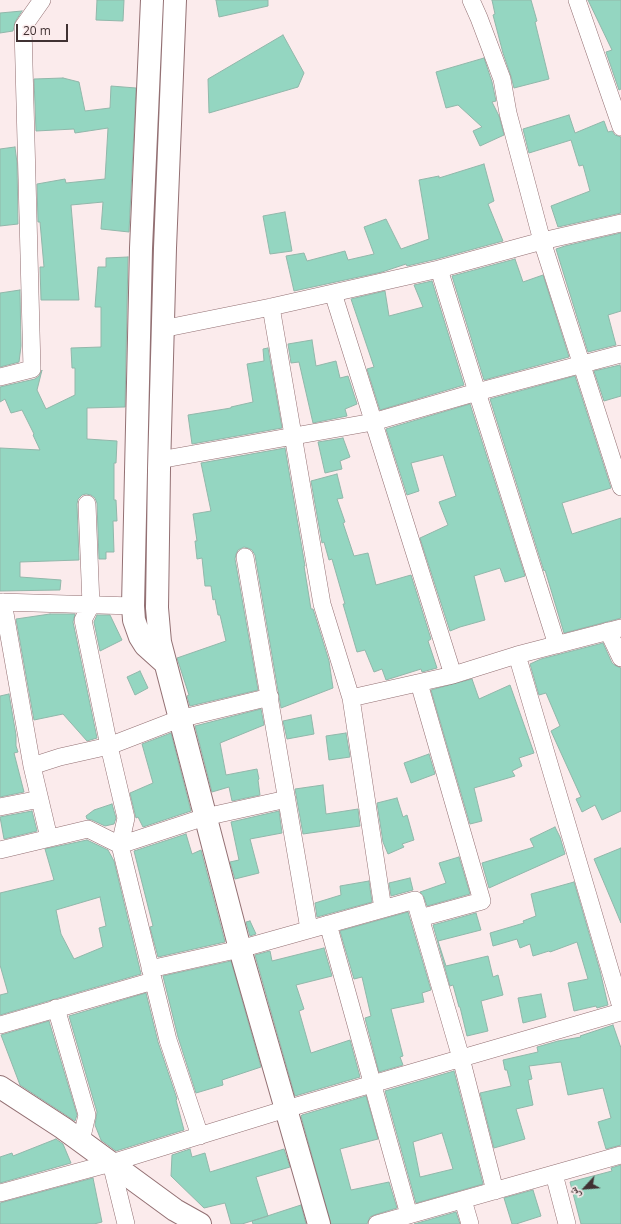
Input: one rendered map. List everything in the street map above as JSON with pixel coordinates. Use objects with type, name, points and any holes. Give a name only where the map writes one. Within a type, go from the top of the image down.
[{"type":"street","points":[[0,377],[32,369],[24,27],[42,0]]},
{"type":"street","points":[[152,0],[141,248],[133,606],[134,620],[140,637],[145,645],[165,663]]},
{"type":"street","points":[[175,0],[162,329],[157,608],[160,642],[240,949],[319,1224]]},
{"type":"street","points":[[471,0],[502,79],[508,113],[542,241],[621,487]]},
{"type":"street","points":[[577,0],[621,126]]},
{"type":"street","points":[[162,329],[272,307],[439,270],[542,241],[621,223]]},
{"type":"street","points":[[141,248],[165,248]]},
{"type":"street","points":[[439,270],[557,645]]},
{"type":"street","points":[[333,293],[453,675]]},
{"type":"street","points":[[272,307],[322,604],[351,698],[383,909]]},
{"type":"street","points":[[159,460],[373,422],[477,392],[621,354]]},
{"type":"street","points":[[87,504],[91,605],[83,620],[109,746],[126,818],[120,845],[168,1040],[200,1136]]},
{"type":"street","points":[[245,557],[309,930]]},
{"type":"street","points":[[49,838],[32,766],[1,602],[133,606]]},
{"type":"street","points":[[351,698],[453,675],[517,655],[615,629],[621,658]]},
{"type":"street","points":[[517,655],[621,1008]]},
{"type":"street","points":[[419,682],[482,901],[420,918]]},
{"type":"street","points":[[32,766],[60,757],[109,746],[179,719],[270,697]]},
{"type":"street","points":[[0,807],[40,799]]},
{"type":"street","points":[[0,850],[88,829],[120,845],[205,817],[287,799]]},
{"type":"street","points":[[0,1025],[56,1008],[152,975],[415,900],[461,1058],[495,1191]]},
{"type":"street","points":[[328,924],[409,1215]]},
{"type":"street","points":[[56,1008],[87,1115],[81,1141]]},
{"type":"street","points":[[0,1193],[111,1163],[286,1109],[621,1012]]},
{"type":"street","points":[[0,1086],[81,1141],[175,1210],[200,1224]]},
{"type":"street","points":[[377,1224],[621,1155]]},
{"type":"street","points":[[111,1163],[126,1224]]},
{"type":"street","points":[[554,1174],[567,1224]]},
{"type":"street","points":[[463,1200],[470,1224]]},
{"type":"building","points":[[97,0],[124,0],[123,21],[96,20]]},
{"type":"building","points":[[216,0],[268,0],[268,6],[219,17]]},
{"type":"building","points":[[492,0],[531,0],[549,79],[514,88],[493,15],[495,14]]},
{"type":"building","points":[[588,0],[621,0],[621,89],[619,90],[606,52],[612,50]]},
{"type":"building","points":[[22,11],[15,22],[13,31],[0,33],[0,13]]},
{"type":"building","points":[[283,35],[304,73],[298,87],[209,113],[208,79]]},
{"type":"building","points":[[484,58],[492,82],[496,101],[492,102],[499,116],[504,135],[480,146],[473,131],[482,127],[458,105],[446,108],[436,72]]},
{"type":"building","points":[[63,78],[79,82],[85,111],[110,108],[111,86],[136,88],[129,232],[101,229],[103,202],[71,205],[79,300],[41,300],[40,267],[44,267],[40,222],[38,222],[37,184],[65,179],[66,183],[105,179],[108,128],[75,133],[74,129],[36,131],[34,79]]},
{"type":"building","points":[[569,115],[575,133],[604,121],[608,132],[612,131],[615,135],[621,137],[621,213],[558,227],[551,206],[590,191],[583,165],[579,166],[571,140],[529,153],[523,129]]},
{"type":"building","points":[[15,147],[17,163],[18,224],[0,226],[0,149]]},
{"type":"building","points":[[484,164],[494,201],[488,204],[503,241],[437,259],[407,266],[406,264],[382,272],[294,291],[286,256],[304,253],[307,261],[345,251],[348,260],[374,254],[364,227],[386,219],[401,249],[429,239],[419,180],[439,176],[439,178]]},
{"type":"building","points":[[285,212],[292,251],[270,254],[263,216]]},
{"type":"building","points":[[621,233],[621,311],[608,315],[616,345],[588,352],[556,249]]},
{"type":"building","points":[[128,257],[125,407],[87,408],[87,439],[117,441],[116,463],[114,463],[114,500],[116,500],[117,521],[113,521],[114,552],[106,552],[106,559],[99,559],[97,503],[95,498],[91,495],[82,495],[78,499],[77,504],[79,560],[20,562],[20,577],[61,580],[60,590],[0,591],[0,448],[40,450],[22,410],[11,413],[5,399],[0,402],[0,387],[35,379],[39,376],[42,370],[37,390],[46,409],[75,395],[75,368],[72,368],[71,348],[101,347],[101,307],[95,307],[98,267],[106,267],[106,258]]},
{"type":"building","points":[[515,259],[523,282],[543,275],[569,357],[484,380],[452,276]]},
{"type":"building","points":[[432,281],[464,385],[380,410],[367,369],[374,367],[351,299],[385,291],[389,316],[423,307],[414,285]]},
{"type":"building","points":[[20,290],[21,346],[19,362],[0,367],[0,293]]},
{"type":"building","points":[[312,340],[316,366],[336,361],[340,378],[348,376],[357,404],[345,409],[347,416],[313,423],[299,362],[291,363],[288,344]]},
{"type":"building","points":[[268,348],[282,428],[192,444],[188,415],[231,408],[253,402],[247,364],[264,361],[263,349]]},
{"type":"building","points":[[620,365],[621,396],[604,401],[594,371]]},
{"type":"building","points":[[575,376],[611,488],[562,503],[572,534],[621,518],[621,618],[564,633],[490,399]]},
{"type":"building","points":[[470,404],[525,576],[505,582],[500,568],[474,576],[485,620],[450,631],[420,538],[448,525],[439,502],[456,496],[443,455],[411,463],[419,491],[407,495],[386,429]]},
{"type":"building","points":[[343,438],[350,457],[340,461],[342,469],[325,473],[318,442]]},
{"type":"building","points":[[285,448],[311,609],[313,609],[329,661],[333,688],[281,708],[255,555],[252,550],[244,547],[238,550],[235,559],[258,690],[190,706],[187,696],[189,695],[177,658],[226,641],[215,599],[213,600],[211,586],[205,586],[202,558],[197,559],[195,541],[197,541],[193,514],[211,511],[201,463]]},
{"type":"building","points":[[337,474],[343,498],[337,499],[354,556],[368,553],[376,585],[411,575],[431,639],[428,641],[437,668],[422,672],[421,669],[386,680],[382,669],[374,672],[365,650],[357,652],[332,559],[329,560],[324,542],[322,543],[311,481]]},
{"type":"building","points":[[50,614],[75,614],[73,622],[97,738],[87,741],[63,714],[34,720],[16,619]]},
{"type":"building","points":[[97,615],[110,615],[122,640],[100,651],[94,622]]},
{"type":"building","points":[[603,643],[612,663],[621,668],[621,811],[602,820],[595,805],[582,812],[576,799],[581,797],[551,731],[560,726],[546,693],[539,695],[530,664],[541,659]]},
{"type":"building","points":[[140,671],[148,688],[135,695],[127,677]]},
{"type":"building","points":[[472,679],[479,699],[510,685],[534,753],[519,758],[522,766],[512,771],[515,776],[474,788],[482,821],[470,824],[431,690]]},
{"type":"building","points":[[9,694],[18,752],[14,753],[24,792],[0,797],[0,696]]},
{"type":"building","points":[[261,709],[264,725],[220,743],[226,775],[257,769],[260,795],[232,801],[229,787],[212,792],[195,726]]},
{"type":"building","points":[[311,715],[314,734],[287,739],[283,721]]},
{"type":"building","points":[[171,733],[191,811],[143,827],[138,817],[136,818],[130,793],[153,783],[142,744]]},
{"type":"building","points":[[346,733],[350,757],[329,760],[326,736]]},
{"type":"building","points":[[429,754],[435,774],[411,783],[404,763]]},
{"type":"building","points":[[323,785],[326,814],[358,809],[360,826],[303,834],[295,789]]},
{"type":"building","points":[[397,798],[403,817],[407,815],[414,840],[402,844],[404,847],[388,854],[383,842],[377,803]]},
{"type":"building","points":[[112,804],[116,818],[114,824],[105,826],[87,819],[86,816],[94,810]]},
{"type":"building","points":[[32,811],[37,831],[4,839],[0,817]]},
{"type":"building","points":[[279,811],[282,833],[250,839],[259,873],[235,879],[230,862],[239,860],[231,822]]},
{"type":"building","points":[[555,827],[560,837],[565,854],[489,888],[482,863],[534,847],[530,839]]},
{"type":"building","points":[[186,834],[192,854],[201,850],[225,942],[158,957],[150,927],[153,926],[134,851]]},
{"type":"building","points":[[87,840],[108,850],[114,861],[141,974],[0,1015],[0,995],[8,993],[0,965],[0,893],[54,880],[45,849]],"holes":[[[100,897],[106,926],[99,928],[103,947],[74,959],[61,934],[56,910]]]},
{"type":"building","points":[[621,848],[621,923],[594,859]]},
{"type":"building","points":[[459,857],[470,894],[427,906],[424,897],[420,892],[446,883],[439,863]]},
{"type":"building","points":[[410,878],[413,890],[391,896],[389,883]]},
{"type":"building","points":[[369,881],[372,902],[317,917],[315,903],[341,895],[340,886]]},
{"type":"building","points":[[574,882],[600,971],[608,1005],[574,1011],[568,983],[588,979],[577,942],[550,952],[549,951],[533,956],[530,944],[520,948],[517,939],[493,946],[490,933],[524,923],[523,921],[536,916],[531,894]]},
{"type":"building","points":[[408,912],[431,990],[422,993],[424,1002],[391,1009],[403,1056],[400,1057],[403,1065],[379,1072],[365,1018],[371,1016],[362,977],[354,979],[340,931]]},
{"type":"building","points":[[476,913],[481,930],[438,941],[446,966],[488,956],[493,977],[498,975],[503,995],[481,1001],[488,1031],[467,1036],[460,1007],[453,985],[450,986],[433,925]]},
{"type":"building","points":[[250,921],[256,934],[250,936],[246,922]]},
{"type":"building","points":[[324,948],[332,976],[296,985],[304,1009],[299,1011],[311,1053],[350,1040],[360,1077],[295,1096],[255,955],[270,951],[272,961]]},
{"type":"building","points":[[231,961],[261,1067],[222,1080],[223,1085],[196,1093],[178,1037],[163,976]]},
{"type":"building","points":[[146,993],[158,1042],[177,1099],[184,1130],[116,1151],[101,1140],[95,1125],[97,1112],[69,1016]]},
{"type":"building","points":[[541,994],[546,1017],[523,1023],[518,998]]},
{"type":"building","points":[[49,1021],[77,1115],[75,1121],[20,1085],[1,1035]]},
{"type":"building","points":[[613,1025],[621,1048],[621,1145],[606,1149],[598,1122],[611,1118],[603,1088],[568,1095],[561,1062],[529,1066],[532,1079],[528,1080],[533,1105],[516,1109],[525,1139],[494,1148],[480,1093],[511,1086],[503,1060],[538,1052],[537,1047],[581,1037],[580,1036]]},
{"type":"building","points":[[454,1071],[483,1184],[416,1203],[385,1091]],"holes":[[[442,1133],[453,1169],[420,1177],[413,1142]]]},
{"type":"building","points":[[366,1096],[378,1139],[340,1149],[351,1190],[389,1182],[397,1208],[370,1217],[367,1224],[331,1224],[301,1116]]},
{"type":"building","points":[[56,1139],[63,1144],[71,1163],[0,1183],[0,1157],[12,1153],[13,1156]]},
{"type":"building","points":[[190,1149],[192,1157],[205,1153],[210,1172],[284,1149],[290,1167],[256,1177],[268,1216],[242,1224],[231,1224],[225,1203],[204,1208],[171,1176],[172,1155]]},
{"type":"building","points":[[621,1165],[621,1224],[581,1224],[570,1182],[612,1171],[611,1168]]},
{"type":"building","points":[[93,1178],[102,1222],[94,1224],[0,1224],[0,1203]]},
{"type":"building","points":[[533,1190],[541,1216],[512,1224],[504,1198]]},
{"type":"building","points":[[301,1205],[306,1224],[253,1224],[252,1221]]},
{"type":"building","points":[[456,1212],[460,1224],[414,1224]]}]
